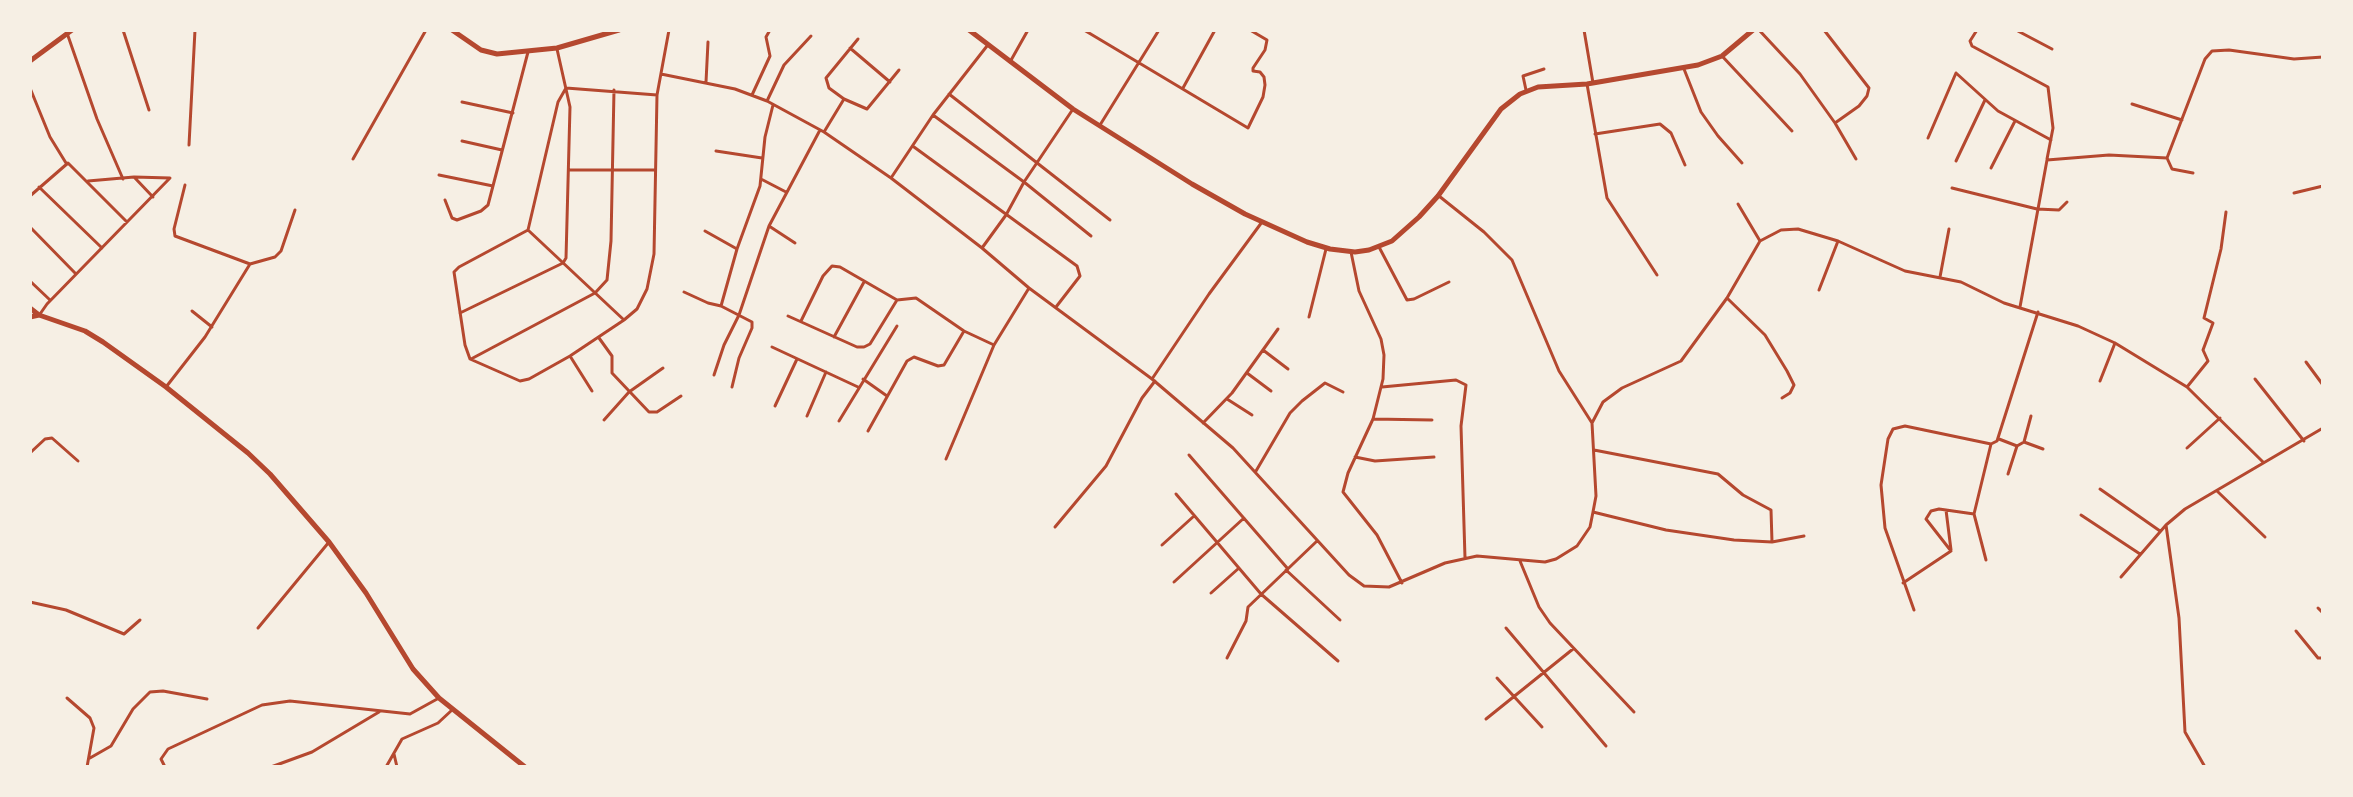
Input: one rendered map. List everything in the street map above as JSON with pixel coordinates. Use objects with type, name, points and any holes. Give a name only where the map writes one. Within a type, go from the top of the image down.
[{"type":"highway","points":[[452,30],[466,42],[489,52],[528,52],[557,48],[619,30]]},
{"type":"highway","points":[[969,30],[987,46],[1073,109],[1192,184],[1262,222],[1326,249],[1351,252],[1379,247],[1409,226],[1438,196],[1502,109],[1526,90],[1547,86],[1590,84],[1684,69],[1722,56],[1753,30]]},
{"type":"highway","points":[[30,61],[70,32]]},
{"type":"highway","points":[[30,308],[39,315],[84,331],[166,387],[270,474],[329,542],[362,588],[408,663],[439,698],[525,767]]},
{"type":"highway","points":[[30,317],[39,315]]},
{"type":"street","points":[[123,30],[149,110]]},
{"type":"street","points":[[189,145],[195,30]]},
{"type":"street","points":[[353,159],[426,30]]},
{"type":"street","points":[[566,88],[558,102],[528,230],[456,268],[460,313],[465,345],[470,359],[520,381],[529,379],[599,338],[624,320],[642,301],[653,268],[657,94],[669,30]]},
{"type":"street","points":[[752,96],[769,59],[766,37],[770,30]]},
{"type":"street","points":[[1010,62],[1028,30]]},
{"type":"street","points":[[1084,30],[1183,87],[1248,128],[1263,97],[1265,85],[1264,77],[1260,72],[1253,72],[1253,68],[1261,57],[1267,42],[1263,35],[1250,30]]},
{"type":"street","points":[[1100,127],[1159,30]]},
{"type":"street","points":[[1183,87],[1215,30]]},
{"type":"street","points":[[1584,30],[1595,134],[1601,177],[1608,202],[1657,275]]},
{"type":"street","points":[[1759,30],[1795,68],[1835,123],[1856,159]]},
{"type":"street","points":[[1824,30],[1869,88],[1868,96],[1859,106],[1835,123]]},
{"type":"street","points":[[1977,30],[1970,41],[1972,46],[2048,87],[2053,128],[2020,307]]},
{"type":"street","points":[[2016,30],[2052,49]]},
{"type":"street","points":[[70,32],[97,119],[123,179]]},
{"type":"street","points":[[767,101],[784,65],[811,36]]},
{"type":"street","points":[[858,39],[826,78],[829,88],[844,99],[867,109],[899,70]]},
{"type":"street","points":[[706,82],[708,42]]},
{"type":"street","points":[[891,178],[914,147],[933,115],[987,46]]},
{"type":"street","points":[[460,313],[563,263],[568,247],[570,107],[557,48]]},
{"type":"street","points":[[850,48],[890,82]]},
{"type":"street","points":[[2193,173],[2172,169],[2168,158],[2205,59],[2212,51],[2229,50],[2294,59],[2323,57]]},
{"type":"street","points":[[445,200],[452,218],[460,220],[486,207],[528,52]]},
{"type":"street","points":[[1722,56],[1792,132]]},
{"type":"street","points":[[1526,90],[1523,76],[1544,69]]},
{"type":"street","points":[[1684,69],[1701,112],[1742,163]]},
{"type":"street","points":[[1928,138],[1956,73],[1985,100],[2015,121],[2050,140]]},
{"type":"street","points":[[661,74],[706,82],[767,101],[822,131],[891,178],[982,248],[1029,288],[1154,380],[1256,471],[1317,541],[1349,575],[1364,586],[1380,588],[1402,583],[1445,563],[1465,558],[1499,556],[1520,561],[1545,562],[1565,554],[1583,541],[1590,527],[1593,512],[1592,423],[1559,371],[1512,260],[1484,232],[1438,196]]},
{"type":"street","points":[[30,88],[50,137],[66,163],[127,222]]},
{"type":"street","points":[[566,88],[657,94]]},
{"type":"street","points":[[470,359],[595,293],[604,285],[610,271],[614,90]]},
{"type":"street","points":[[949,94],[1038,161],[1110,220]]},
{"type":"street","points":[[714,375],[724,345],[739,315],[768,226],[822,131],[844,99]]},
{"type":"street","points":[[1956,161],[1985,100]]},
{"type":"street","points":[[462,102],[513,113]]},
{"type":"street","points":[[2132,104],[2182,120]]},
{"type":"street","points":[[721,306],[737,249],[761,179],[762,158],[774,105]]},
{"type":"street","points":[[982,248],[1006,215],[1024,182],[1073,109]]},
{"type":"street","points":[[933,115],[1024,182],[1091,236]]},
{"type":"street","points":[[1991,168],[2015,121]]},
{"type":"street","points":[[1595,134],[1660,124],[1671,133],[1684,165]]},
{"type":"street","points":[[462,141],[502,150]]},
{"type":"street","points":[[914,147],[1079,269],[1080,276],[1056,307]]},
{"type":"street","points":[[716,151],[762,158]]},
{"type":"street","points":[[2047,160],[2109,155],[2168,158]]},
{"type":"street","points":[[30,196],[66,163]]},
{"type":"street","points":[[569,170],[655,170]]},
{"type":"street","points":[[439,175],[493,186]]},
{"type":"street","points":[[134,177],[153,197]]},
{"type":"street","points":[[39,315],[50,300],[153,197],[169,177],[134,177],[88,182]]},
{"type":"street","points":[[761,179],[786,192]]},
{"type":"street","points":[[185,185],[174,230],[175,236],[250,264],[279,254],[295,210]]},
{"type":"street","points":[[2294,193],[2323,186]]},
{"type":"street","points":[[39,187],[102,248]]},
{"type":"street","points":[[1952,188],[2037,209],[2059,210],[2067,202]]},
{"type":"street","points":[[1738,204],[1760,241]]},
{"type":"street","points":[[2187,387],[2208,361],[2203,350],[2213,323],[2204,318],[2221,249],[2226,212]]},
{"type":"street","points":[[1055,527],[1106,466],[1142,398],[1209,294],[1262,222]]},
{"type":"street","points":[[768,226],[795,243]]},
{"type":"street","points":[[30,228],[76,274]]},
{"type":"street","points":[[1592,423],[1603,402],[1612,394],[1681,361],[1727,298],[1760,241],[1774,232],[1798,229],[1838,241],[1905,271],[1961,282],[2004,303],[2078,326],[2115,343],[2156,365],[2187,387],[2263,462]]},
{"type":"street","points":[[1940,278],[1949,229]]},
{"type":"street","points":[[528,230],[624,320]]},
{"type":"street","points":[[705,231],[737,249]]},
{"type":"street","points":[[1819,290],[1838,241]]},
{"type":"street","points":[[1379,247],[1407,300],[1414,299],[1449,282]]},
{"type":"street","points":[[1310,317],[1326,249]]},
{"type":"street","points":[[1351,252],[1359,291],[1383,347],[1382,387],[1373,419],[1355,457],[1343,492],[1377,535],[1402,583]]},
{"type":"street","points":[[166,387],[212,327],[250,264]]},
{"type":"street","points":[[801,321],[829,268],[840,267],[897,300],[915,298],[964,331],[994,345]]},
{"type":"street","points":[[30,281],[50,300]]},
{"type":"street","points":[[834,337],[864,282]]},
{"type":"street","points":[[946,459],[994,345],[1029,288]]},
{"type":"street","points":[[684,292],[721,306],[749,320],[753,325],[739,358],[732,387]]},
{"type":"street","points":[[1727,298],[1765,335],[1787,370],[1794,385],[1790,393],[1782,398]]},
{"type":"street","points":[[788,316],[857,347],[867,346],[897,300]]},
{"type":"street","points":[[192,311],[212,327]]},
{"type":"street","points":[[1914,610],[1888,540],[1882,513],[1883,461],[1893,429],[1905,426],[1991,444],[1999,439],[2038,312]]},
{"type":"street","points":[[839,421],[897,326]]},
{"type":"street","points":[[1203,423],[1227,399],[1278,329]]},
{"type":"street","points":[[868,431],[909,359],[917,358],[938,366],[944,364],[964,331]]},
{"type":"street","points":[[599,338],[612,357],[612,373],[651,413],[681,396]]},
{"type":"street","points":[[2100,381],[2115,343]]},
{"type":"street","points":[[772,347],[858,387]]},
{"type":"street","points":[[1263,350],[1288,369]]},
{"type":"street","points":[[570,356],[592,391]]},
{"type":"street","points":[[775,406],[797,359]]},
{"type":"street","points":[[2306,362],[2323,385]]},
{"type":"street","points":[[604,420],[629,392],[663,368]]},
{"type":"street","points":[[807,416],[826,372]]},
{"type":"street","points":[[1247,373],[1271,391]]},
{"type":"street","points":[[863,379],[887,396]]},
{"type":"street","points":[[2255,379],[2304,441]]},
{"type":"street","points":[[1382,387],[1456,380],[1466,385],[1461,426],[1465,558]]},
{"type":"street","points":[[1256,471],[1290,413],[1302,401],[1325,383],[1343,392]]},
{"type":"street","points":[[1227,399],[1252,415]]},
{"type":"street","points":[[2008,474],[2017,446],[2024,442],[2031,416]]},
{"type":"street","points":[[2187,448],[2220,418]]},
{"type":"street","points":[[1373,419],[1432,420]]},
{"type":"street","points":[[2121,577],[2166,525],[2217,490],[2323,428]]},
{"type":"street","points":[[30,453],[45,439],[52,438],[78,461]]},
{"type":"street","points":[[1999,439],[2017,446]]},
{"type":"street","points":[[2024,442],[2043,449]]},
{"type":"street","points":[[1986,560],[1974,514],[1991,444]]},
{"type":"street","points":[[1594,450],[1718,474],[1743,495],[1771,510],[1772,542]]},
{"type":"street","points":[[1190,455],[1287,570],[1340,620]]},
{"type":"street","points":[[1355,457],[1375,460],[1434,458]]},
{"type":"street","points":[[2100,489],[2160,531]]},
{"type":"street","points":[[2217,490],[2265,537]]},
{"type":"street","points":[[1176,494],[1261,594],[1338,661]]},
{"type":"street","points":[[1951,551],[1926,519],[1931,511],[1946,510],[1974,514]]},
{"type":"street","points":[[1946,510],[1951,551]]},
{"type":"street","points":[[1593,512],[1666,530],[1734,540],[1772,542],[1804,536]]},
{"type":"street","points":[[2081,515],[2140,554]]},
{"type":"street","points":[[1162,545],[1194,516]]},
{"type":"street","points":[[1174,582],[1244,518]]},
{"type":"street","points":[[2166,525],[2179,618],[2185,732],[2205,767]]},
{"type":"street","points":[[1227,658],[1246,621],[1248,607],[1317,541]]},
{"type":"street","points":[[258,628],[329,542]]},
{"type":"street","points":[[1903,583],[1951,551]]},
{"type":"street","points":[[1520,561],[1539,607],[1573,649],[1634,712]]},
{"type":"street","points":[[1210,593],[1239,568]]},
{"type":"street","points":[[30,602],[66,610],[124,634],[140,620]]},
{"type":"street","points":[[2318,608],[2323,613]]},
{"type":"street","points":[[1506,628],[1606,746]]},
{"type":"street","points":[[2296,631],[2318,658],[2323,658]]},
{"type":"street","points":[[1486,719],[1573,649]]},
{"type":"street","points":[[1497,678],[1542,727]]},
{"type":"street","points":[[90,758],[111,746],[133,709],[141,698],[150,692],[163,691],[207,699]]},
{"type":"street","points":[[67,698],[93,723],[95,732],[87,767]]},
{"type":"street","points":[[165,767],[161,759],[168,750],[262,705],[290,701],[399,714],[415,713],[439,698]]},
{"type":"street","points":[[386,767],[402,739],[438,723],[453,708]]},
{"type":"street","points":[[271,767],[312,752],[381,711]]},
{"type":"street","points":[[394,754],[397,767]]}]
